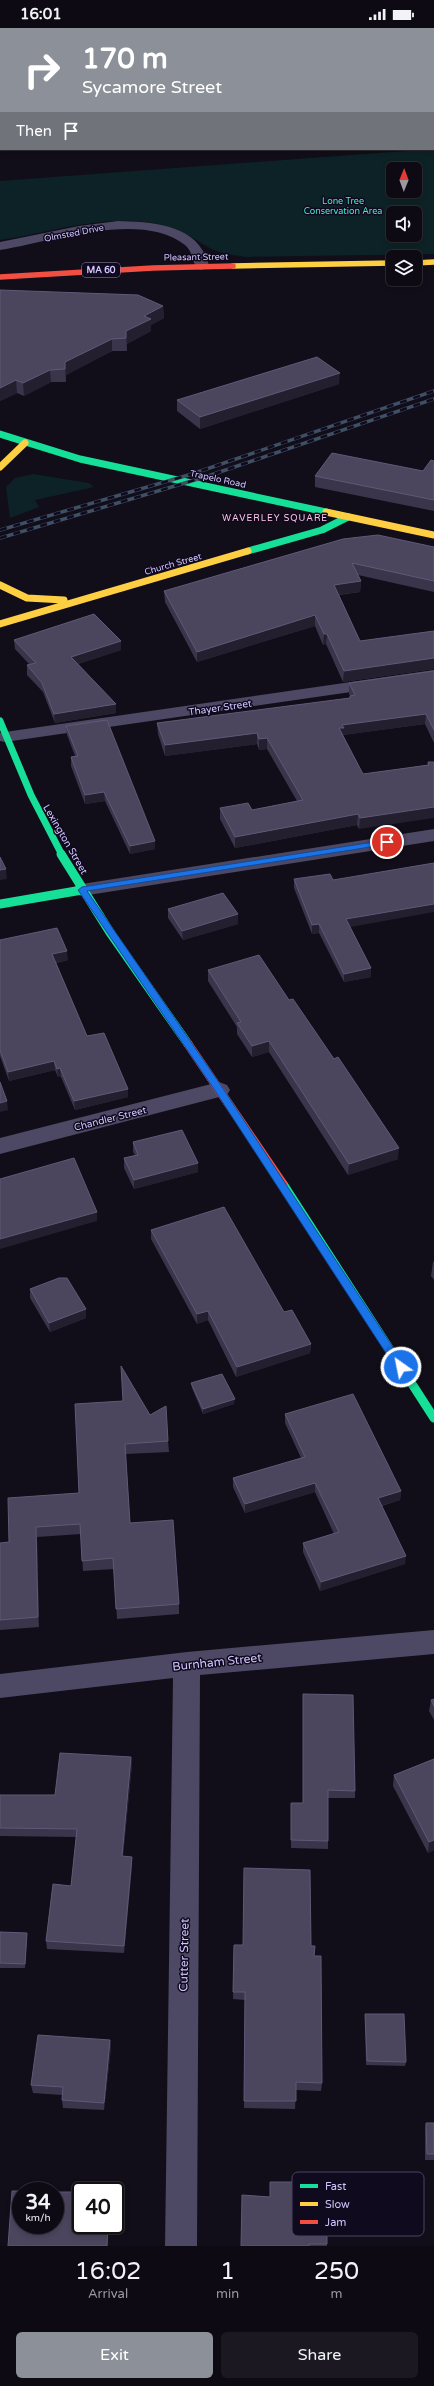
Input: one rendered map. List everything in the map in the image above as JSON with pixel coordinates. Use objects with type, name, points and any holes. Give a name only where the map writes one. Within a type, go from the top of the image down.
[{"type":"street","name":"Olmsted Drive","points":[[0,246],[93,228],[138,226],[167,231],[188,240],[200,254],[202,266]]},
{"type":"street","points":[[422,263],[434,262]]},
{"type":"street","name":"Pleasant Street","points":[[0,277],[202,266],[386,263]]},
{"type":"street","name":"Trapelo Road","points":[[0,434],[25,444],[70,457],[205,487],[434,534]]},
{"type":"street","points":[[0,467],[25,444]]},
{"type":"street","name":"Church Street","points":[[0,624],[322,530],[348,517]]},
{"type":"street","points":[[0,585],[15,594],[33,599],[65,600],[91,598]]},
{"type":"street","name":"Thayer Street","points":[[3,729],[434,675]]},
{"type":"street","name":"Lexington Street","points":[[3,729],[34,804],[82,890],[219,1090],[434,1418]]},
{"type":"street","points":[[0,904],[434,835]]},
{"type":"street","name":"Chandler Street","points":[[0,1146],[219,1090]]},
{"type":"street","name":"Burnham Street","points":[[0,1686],[187,1664],[434,1642]]},
{"type":"street","name":"Cutter Street","points":[[181,2246],[187,1664]]},
{"type":"green space","name":"Lone Tree Conservation Area","points":[[404,150],[434,150],[434,254],[422,254],[422,250],[386,250],[386,255],[246,257],[217,251],[186,234],[169,227],[141,222],[121,221],[81,225],[0,240],[0,181]]},
{"type":"green space","points":[[33,474],[89,483],[94,487],[35,500],[39,507],[10,518],[6,487],[15,478]]},
{"type":"building","points":[[0,290],[138,295],[163,306],[144,316],[151,319],[126,331],[126,338],[112,339],[65,362],[65,369],[50,370],[23,383],[16,380],[0,388]]},
{"type":"building","points":[[317,357],[340,373],[200,417],[177,400]]},
{"type":"building","points":[[332,453],[423,471],[431,460],[434,461],[434,500],[315,476]]},
{"type":"building","points":[[378,535],[434,547],[434,581],[352,563],[361,581],[334,585],[360,641],[434,631],[434,658],[344,671],[327,634],[324,634],[315,615],[197,652],[164,591],[343,539]]},
{"type":"building","points":[[94,614],[121,641],[71,657],[116,704],[54,714],[42,683],[27,665],[36,663],[14,640]]},
{"type":"building","points":[[434,671],[434,730],[426,714],[342,725],[344,728],[339,728],[363,774],[429,765],[428,762],[434,762],[434,807],[360,818],[358,814],[235,837],[220,808],[248,803],[252,810],[303,800],[267,738],[259,739],[257,733],[165,745],[157,723],[350,698],[350,696],[355,695],[349,683]]},
{"type":"building","points":[[107,720],[155,841],[130,846],[104,792],[85,795],[71,757],[78,756],[66,726]]},
{"type":"building","points":[[0,857],[6,869],[0,870]]},
{"type":"building","points":[[434,863],[434,904],[346,919],[371,968],[344,974],[319,924],[312,925],[294,879],[330,874],[333,880]]},
{"type":"building","points":[[223,893],[238,914],[182,931],[168,909]]},
{"type":"building","points":[[57,928],[67,951],[52,954],[87,1036],[104,1033],[128,1089],[74,1101],[60,1068],[57,1069],[54,1061],[8,1072],[0,1050],[0,940]]},
{"type":"building","points":[[259,955],[289,1000],[293,999],[334,1059],[338,1057],[399,1148],[349,1164],[269,1041],[252,1046],[237,1023],[241,1022],[208,970]]},
{"type":"building","points":[[0,1082],[7,1101],[0,1103]]},
{"type":"building","points":[[182,1130],[198,1163],[134,1180],[124,1158],[138,1155],[133,1142]]},
{"type":"building","points":[[74,1158],[97,1212],[0,1239],[0,1179]]},
{"type":"building","points":[[224,1207],[284,1312],[292,1310],[311,1344],[237,1367],[208,1311],[197,1314],[151,1230]]},
{"type":"building","points":[[59,1278],[67,1278],[86,1309],[49,1323],[30,1289]]},
{"type":"building","points":[[121,1366],[150,1415],[166,1406],[168,1441],[125,1444],[130,1523],[173,1520],[179,1604],[116,1609],[113,1558],[82,1561],[80,1524],[36,1527],[38,1617],[0,1620],[0,1543],[9,1542],[8,1498],[79,1493],[75,1404],[123,1401]]},
{"type":"building","points":[[222,1374],[235,1399],[203,1409],[191,1383]]},
{"type":"building","points":[[353,1394],[401,1491],[378,1498],[406,1556],[321,1582],[303,1543],[339,1532],[315,1483],[245,1504],[233,1478],[305,1457],[285,1414]]},
{"type":"building","points":[[303,1694],[353,1695],[355,1791],[328,1790],[328,1841],[291,1840],[291,1803],[303,1803]]},
{"type":"building","points":[[434,1699],[434,1706],[431,1700]]},
{"type":"building","points":[[60,1753],[131,1757],[122,1856],[132,1857],[124,1946],[46,1941],[53,1884],[71,1886],[77,1829],[0,1828],[0,1795],[55,1795]]},
{"type":"building","points":[[434,1759],[434,1840],[429,1842],[394,1775]]},
{"type":"building","points":[[244,1868],[310,1870],[311,1946],[315,1946],[314,1956],[321,1956],[322,2083],[296,2082],[296,2101],[244,2101],[245,1992],[233,1992],[234,1945],[243,1945]]},
{"type":"building","points":[[0,1932],[27,1933],[25,1964],[0,1963]]},
{"type":"building","points":[[365,2014],[404,2014],[406,2062],[367,2061]]},
{"type":"building","points":[[38,2035],[110,2040],[104,2103],[62,2100],[63,2087],[31,2085]]},
{"type":"building","points":[[426,2123],[434,2123],[434,2154],[427,2154]]},
{"type":"building","points":[[270,2182],[292,2182],[292,2236],[327,2236],[327,2244],[309,2244],[309,2246],[241,2246],[242,2195],[270,2197]]},
{"type":"building","points":[[12,2191],[12,2234],[64,2234],[64,2192],[72,2192],[72,2234],[108,2234],[107,2246],[8,2246]]},
{"type":"railway","points":[[0,530],[192,474],[434,391]]},
{"type":"railway","points":[[0,538],[205,477],[434,399]]},
{"type":"traffic: fast","points":[[0,434],[80,459],[326,512]]},
{"type":"traffic: fast","points":[[248,551],[322,530],[348,517]]},
{"type":"traffic: fast","points":[[0,721],[31,795],[58,848],[111,934],[188,1044]]},
{"type":"traffic: fast","points":[[0,904],[82,890]]},
{"type":"traffic: fast","points":[[283,1184],[434,1418]]},
{"type":"traffic: slow","points":[[422,263],[434,262]]},
{"type":"traffic: slow","points":[[233,266],[386,263]]},
{"type":"traffic: slow","points":[[0,467],[25,443]]},
{"type":"traffic: slow","points":[[326,512],[434,535]]},
{"type":"traffic: slow","points":[[0,624],[248,551]]},
{"type":"traffic: slow","points":[[0,585],[27,598],[64,600]]},
{"type":"traffic: jam","points":[[0,277],[153,268],[233,266]]},
{"type":"traffic: jam","points":[[188,1044],[283,1184]]},
{"type":"district","name":"WAVERLEY SQUARE","points":[[275,518]]},
{"type":"route","points":[[387,842],[82,890],[219,1090],[401,1367]]}]
